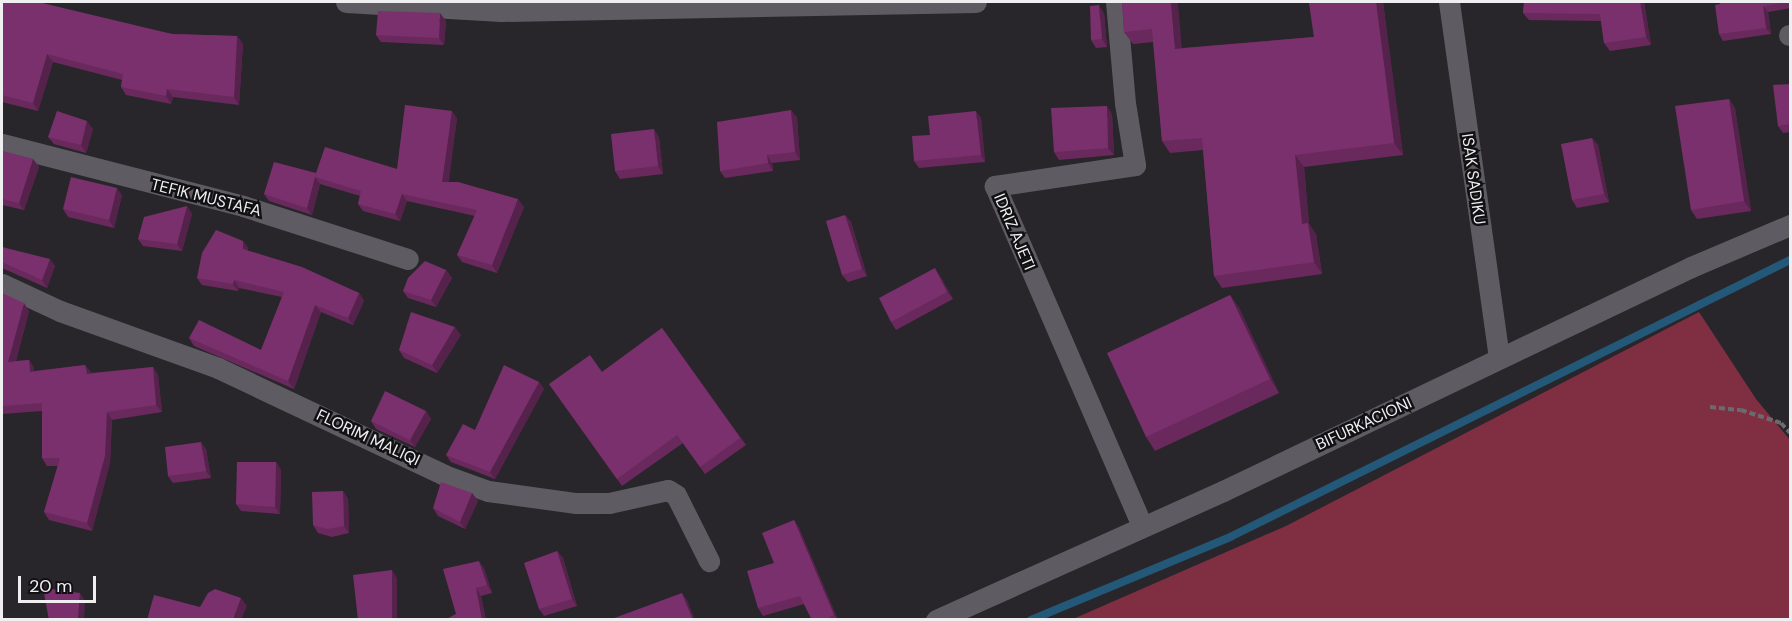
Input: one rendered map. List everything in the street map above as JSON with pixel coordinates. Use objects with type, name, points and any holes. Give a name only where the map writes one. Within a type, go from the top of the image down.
[{"type":"street","points":[[346,2],[501,11],[976,2]]},
{"type":"street","name":"IDRIZ AJETI","points":[[1116,2],[1125,103],[1135,165],[994,186],[1142,525]]},
{"type":"street","name":"ISAK SADIKU","points":[[1449,2],[1499,356]]},
{"type":"street","name":"TEFIK MUSTAFA","points":[[2,144],[243,206],[408,259]]},
{"type":"street","name":"BIFURKACIONI","points":[[936,620],[1296,457],[1499,356],[1791,225]]},
{"type":"street","name":"FLORIM MALIQI","points":[[2,284],[60,311],[218,368],[444,475],[488,490],[576,503],[609,503],[668,490],[676,495],[709,561]]},
{"type":"path","points":[[1710,406],[1741,410],[1781,423],[1791,433]]},
{"type":"shaded area","points":[[1699,312],[1756,399],[1790,440],[1790,619],[1073,619],[1286,526]]},
{"type":"building","points":[[2,2],[38,2],[172,34],[237,36],[234,97],[167,89],[166,96],[121,87],[123,74],[47,54],[33,103],[2,95]]},
{"type":"building","points":[[1122,2],[1171,2],[1175,49],[1314,37],[1309,2],[1376,2],[1394,143],[1295,155],[1302,224],[1308,223],[1314,262],[1214,276],[1202,138],[1162,141],[1152,29],[1124,32]]},
{"type":"building","points":[[1524,2],[1640,2],[1646,37],[1604,43],[1600,14],[1523,13]]},
{"type":"building","points":[[1720,2],[1788,2],[1763,6],[1766,28],[1719,34],[1715,5]]},
{"type":"building","points":[[1099,5],[1102,39],[1091,40],[1090,6]]},
{"type":"building","points":[[378,11],[440,13],[439,38],[376,35]]},
{"type":"building","points":[[1791,84],[1791,124],[1778,126],[1773,85]]},
{"type":"building","points":[[1729,99],[1744,201],[1691,210],[1675,106]]},
{"type":"building","points":[[405,105],[452,111],[442,182],[458,182],[518,199],[492,265],[457,255],[477,210],[402,194],[395,214],[358,204],[361,191],[315,177],[307,208],[264,194],[274,162],[316,173],[325,147],[397,169]]},
{"type":"building","points":[[1107,106],[1108,148],[1054,152],[1051,108]]},
{"type":"building","points":[[791,110],[795,152],[767,155],[768,163],[720,171],[717,122]]},
{"type":"building","points":[[57,111],[87,121],[81,145],[48,137]]},
{"type":"building","points":[[976,111],[981,155],[914,161],[912,136],[930,135],[928,116]]},
{"type":"building","points":[[654,129],[658,166],[615,171],[611,134]]},
{"type":"building","points":[[1592,138],[1604,194],[1572,200],[1561,144]]},
{"type":"building","points":[[2,151],[33,159],[19,203],[2,199]]},
{"type":"building","points":[[71,177],[117,188],[109,220],[63,209]]},
{"type":"building","points":[[187,206],[177,244],[138,239],[144,217]]},
{"type":"building","points":[[845,215],[862,269],[842,275],[826,221]]},
{"type":"building","points":[[216,230],[243,241],[243,249],[302,267],[359,293],[348,318],[315,305],[288,381],[189,338],[199,320],[261,350],[284,292],[234,280],[233,284],[197,278],[202,253]]},
{"type":"building","points":[[2,247],[50,259],[42,280],[2,262]]},
{"type":"building","points":[[425,261],[446,270],[431,300],[403,291],[408,278]]},
{"type":"building","points":[[935,268],[947,292],[891,322],[879,298]]},
{"type":"building","points":[[2,293],[24,303],[8,362],[29,360],[30,372],[85,365],[87,374],[153,367],[156,405],[107,412],[105,456],[87,523],[44,512],[60,458],[42,458],[42,403],[2,406]]},
{"type":"building","points":[[1230,295],[1270,379],[1146,437],[1107,353]]},
{"type":"building","points":[[411,312],[455,327],[432,365],[399,350]]},
{"type":"building","points":[[662,328],[740,438],[700,467],[677,435],[617,479],[549,384],[590,355],[602,372]]},
{"type":"building","points":[[504,365],[539,382],[490,472],[446,455],[463,424],[475,430]]},
{"type":"building","points":[[385,391],[426,411],[410,440],[371,421]]},
{"type":"building","points":[[201,442],[206,471],[168,476],[165,447]]},
{"type":"building","points":[[237,462],[276,462],[275,507],[236,504]]},
{"type":"building","points":[[441,482],[472,493],[460,522],[433,508]]},
{"type":"building","points":[[343,491],[344,526],[327,529],[313,525],[312,492]]},
{"type":"building","points":[[794,520],[834,615],[824,620],[812,620],[800,596],[758,608],[747,571],[774,563],[762,533]]},
{"type":"building","points":[[557,551],[572,599],[539,609],[524,563]]},
{"type":"building","points":[[479,561],[487,585],[476,588],[482,620],[445,620],[456,614],[443,569]]},
{"type":"building","points":[[392,570],[392,618],[358,620],[353,575]]},
{"type":"building","points":[[43,588],[80,593],[78,620],[49,620]]},
{"type":"building","points":[[215,589],[241,598],[233,620],[147,620],[154,595],[200,607],[208,593]]},
{"type":"building","points":[[682,593],[693,620],[609,620]]},
{"type":"waterway","points":[[1031,620],[1230,537],[1790,260]]}]
